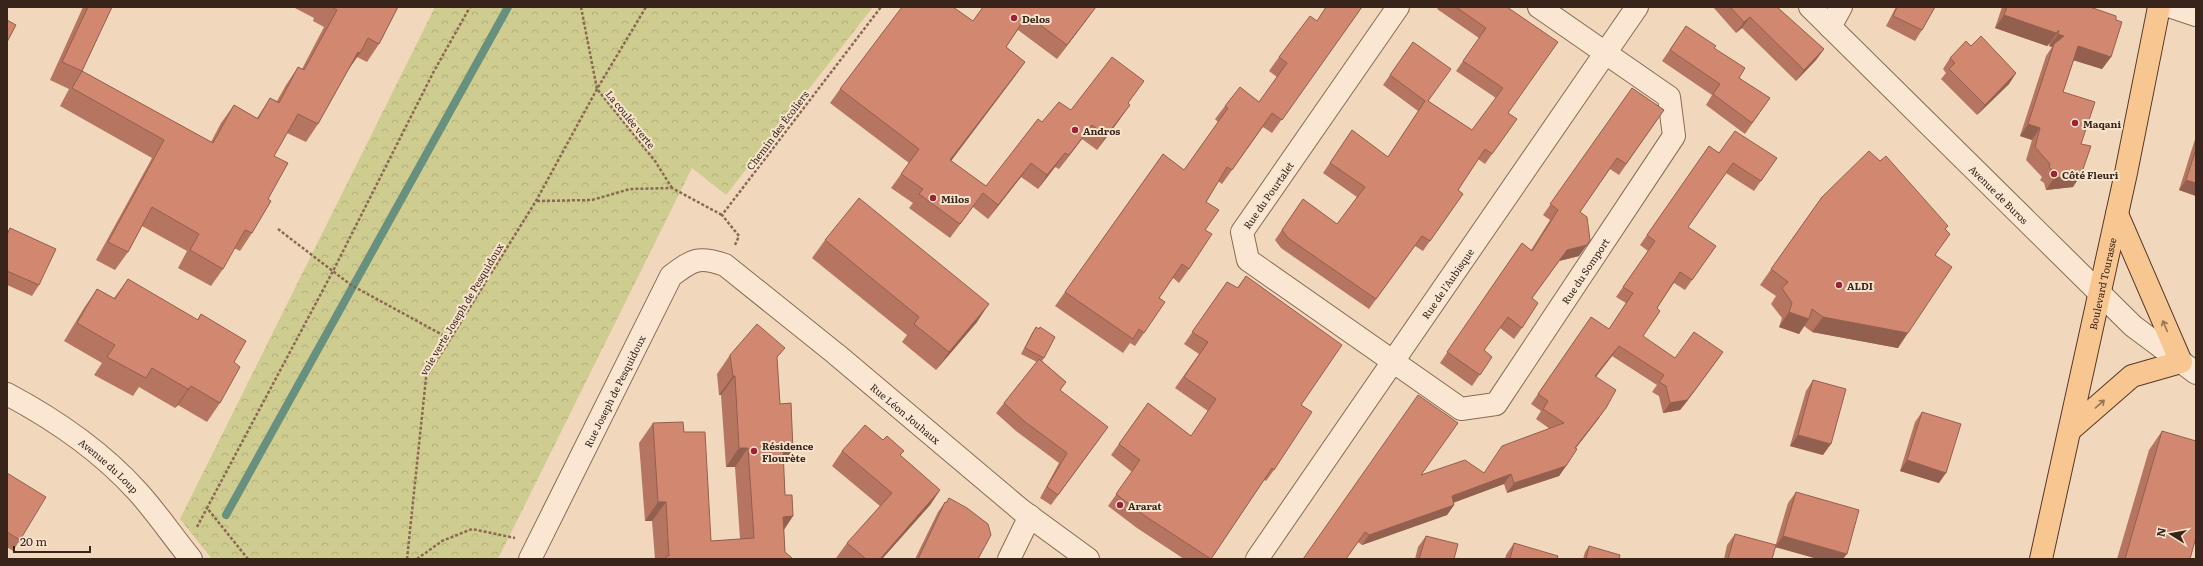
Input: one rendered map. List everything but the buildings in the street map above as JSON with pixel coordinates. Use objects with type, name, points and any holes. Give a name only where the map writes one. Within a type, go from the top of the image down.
[{"type":"main road","name":"Boulevard Tourasse","points":[[2041,559],[2118,214],[2159,7]]},
{"type":"main road","points":[[2070,430],[2132,376],[2188,367],[2118,214]]},
{"type":"street","name":"Rue du Pourtalet","points":[[1394,362],[1248,260],[1242,232],[1398,7]]},
{"type":"street","points":[[1540,7],[1605,53]]},
{"type":"street","name":"Rue de l'Aubisque","points":[[1257,559],[1638,7]]},
{"type":"street","name":"Avenue de Buros","points":[[1810,7],[2133,326],[2188,367]]},
{"type":"street","points":[[1830,27],[1841,7]]},
{"type":"street","points":[[2172,7],[2196,15]]},
{"type":"street","name":"Rue du Somport","points":[[1394,362],[1461,409],[1496,404],[1674,136],[1669,97],[1605,53]]},
{"type":"street","name":"Rue Joseph de Pesquidoux","points":[[533,553],[671,276],[688,262],[707,259],[725,265]]},
{"type":"street","name":"Rue Léon Jouhaux","points":[[725,265],[836,354],[1030,516],[1088,559]]},
{"type":"street","name":"Avenue du Loup","points":[[7,394],[39,411],[79,438],[118,470],[139,493],[190,559]]},
{"type":"street","points":[[1009,559],[1030,516]]},
{"type":"path","points":[[195,530],[333,271],[434,70],[470,7]]},
{"type":"path","name":"La coulée verte","points":[[582,7],[597,89],[655,161],[672,188]]},
{"type":"path","name":"voie verte Joseph de Pesquidoux","points":[[407,559],[426,378],[536,201],[597,89],[646,7]]},
{"type":"path","name":"Chemin des Écoliers","points":[[722,215],[881,7]]},
{"type":"path","points":[[536,201],[592,200],[630,189],[672,188],[722,215],[739,236],[725,265]]},
{"type":"path","points":[[278,229],[351,285],[450,338]]},
{"type":"path","points":[[207,508],[248,559]]},
{"type":"path","points":[[416,559],[442,541],[472,529],[510,535],[533,553]]},
{"type":"green space","points":[[435,7],[873,7],[726,195],[692,168],[498,559],[212,559],[180,519]]},
{"type":"waterway","points":[[226,515],[508,7]]},
{"type":"place","name":"Delos","points":[[1014,18]]},
{"type":"place","name":"Maqani","points":[[2075,123]]},
{"type":"place","name":"Andros","points":[[1075,130]]},
{"type":"place","name":"Côté Fleuri","points":[[2054,174]]},
{"type":"place","name":"Milos","points":[[933,198]]},
{"type":"place","name":"ALDI","points":[[1839,285]]},
{"type":"place","name":"Résidence Flourète","points":[[754,451]]},
{"type":"place","name":"Ararat","points":[[1120,505]]}]
